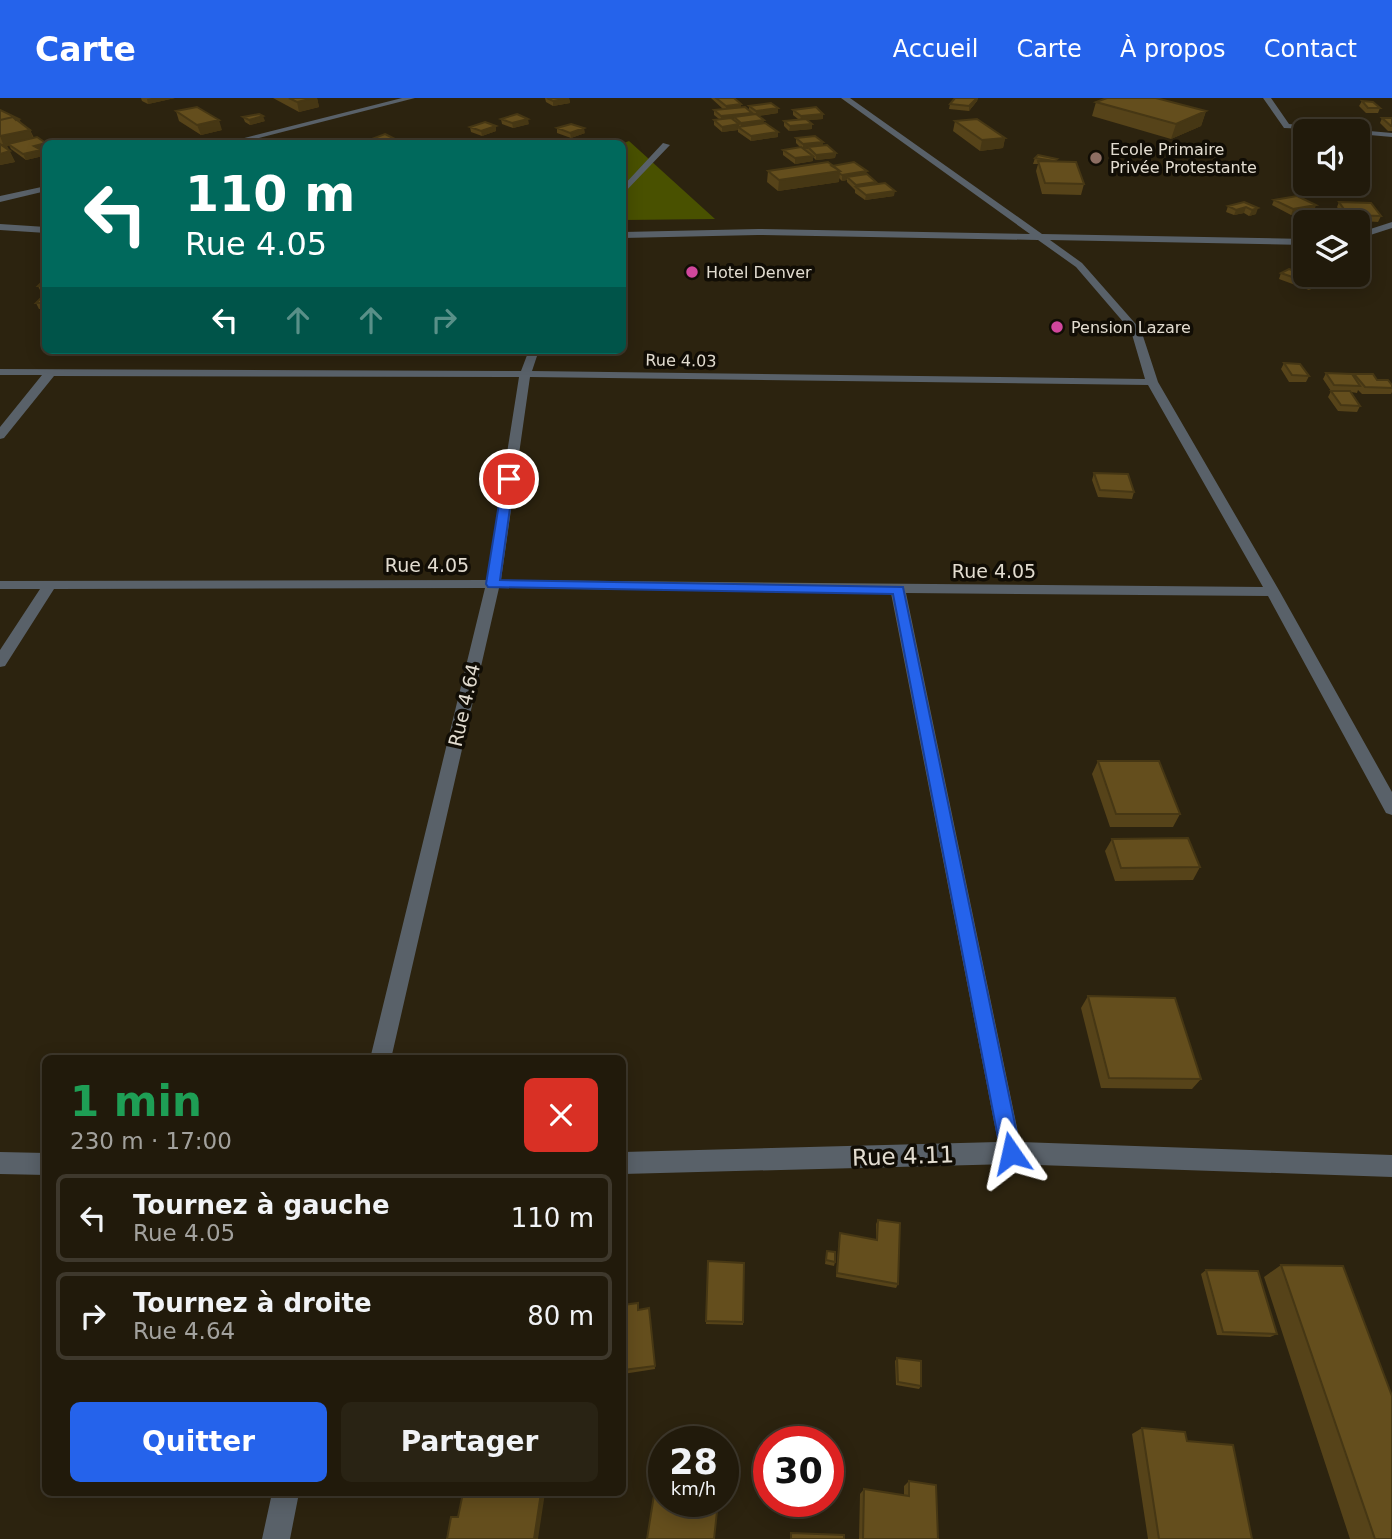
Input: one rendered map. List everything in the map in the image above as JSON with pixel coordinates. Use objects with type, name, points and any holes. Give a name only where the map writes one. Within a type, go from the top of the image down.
[{"type":"street","points":[[241,140],[411,98]]},
{"type":"street","points":[[845,98],[1044,237],[1079,265],[1136,330],[1152,382],[1273,592],[1392,808]]},
{"type":"street","points":[[1267,98],[1287,126],[1293,126]]},
{"type":"street","points":[[1370,133],[1392,135]]},
{"type":"street","points":[[626,188],[666,145]]},
{"type":"street","points":[[0,199],[42,189]]},
{"type":"street","points":[[1370,232],[1392,225]]},
{"type":"street","points":[[0,227],[42,229]]},
{"type":"street","points":[[626,235],[758,232],[1293,242]]},
{"type":"street","name":"Rue 4.64","points":[[381,1055],[493,584],[525,374],[532,354]]},
{"type":"street","points":[[0,435],[52,371]]},
{"type":"street","name":"Rue 4.03","points":[[0,372],[525,374],[1152,382]]},
{"type":"street","name":"Rue 4.05","points":[[0,586],[493,584],[1273,592]]},
{"type":"street","points":[[0,662],[50,585]]},
{"type":"street","points":[[898,590],[1011,1153]]},
{"type":"street","name":"Rue 4.11","points":[[626,1163],[1011,1153],[1392,1166]]},
{"type":"street","points":[[0,1163],[42,1164]]},
{"type":"street","points":[[276,1539],[284,1496]]},
{"type":"green space","points":[[629,141],[715,219],[626,220],[626,142]]},
{"type":"building","points":[[289,98],[314,98],[297,102]]},
{"type":"building","points":[[547,98],[568,98],[553,101]]},
{"type":"building","points":[[716,98],[734,98],[741,104],[726,106]]},
{"type":"building","points":[[955,98],[977,98],[969,106],[950,104]]},
{"type":"building","points":[[1107,98],[1156,98],[1206,111],[1176,124],[1096,102]]},
{"type":"building","points":[[1362,101],[1373,102],[1380,108],[1368,108]]},
{"type":"building","points":[[771,103],[778,108],[756,111],[749,106]]},
{"type":"building","points":[[197,107],[219,120],[197,125],[176,111]]},
{"type":"building","points":[[745,107],[752,113],[721,116],[714,110]]},
{"type":"building","points":[[816,107],[823,114],[801,116],[793,110]]},
{"type":"building","points":[[0,110],[19,119],[13,117],[0,120]]},
{"type":"building","points":[[259,114],[263,116],[249,120],[243,117]]},
{"type":"building","points":[[517,114],[528,119],[512,123],[501,119]]},
{"type":"building","points":[[756,114],[764,120],[741,123],[734,117]]},
{"type":"building","points":[[13,117],[30,130],[0,136],[0,120]]},
{"type":"building","points":[[731,118],[739,124],[722,127],[714,120]]},
{"type":"building","points":[[1382,118],[1392,118],[1392,126],[1391,126]]},
{"type":"building","points":[[806,119],[812,124],[790,126],[784,121]]},
{"type":"building","points":[[977,119],[1005,138],[982,140],[955,121]]},
{"type":"building","points":[[485,122],[496,126],[481,131],[470,127]]},
{"type":"building","points":[[765,123],[778,132],[751,136],[738,127]]},
{"type":"building","points":[[571,124],[584,128],[570,133],[557,128]]},
{"type":"building","points":[[385,134],[397,140],[369,140]]},
{"type":"building","points":[[815,136],[823,142],[803,144],[796,138]]},
{"type":"building","points":[[37,137],[42,140],[42,144],[34,146],[41,150],[23,154],[8,144]]},
{"type":"building","points":[[0,144],[10,151],[0,154]]},
{"type":"building","points":[[827,145],[836,153],[816,155],[808,147]]},
{"type":"building","points":[[801,147],[813,156],[795,158],[783,150]]},
{"type":"building","points":[[1038,155],[1057,159],[1054,161],[1035,158]]},
{"type":"building","points":[[1038,161],[1076,162],[1084,184],[1045,183]]},
{"type":"building","points":[[828,162],[840,171],[779,180],[768,171]]},
{"type":"building","points":[[854,162],[867,171],[842,175],[832,166]]},
{"type":"building","points":[[867,174],[876,182],[856,185],[847,177]]},
{"type":"building","points":[[885,183],[895,191],[866,195],[856,187]]},
{"type":"building","points":[[1297,196],[1316,205],[1293,209],[1274,200]]},
{"type":"building","points":[[1244,202],[1258,208],[1236,210],[1228,206]]},
{"type":"building","points":[[1339,202],[1371,203],[1381,216],[1370,216],[1370,210],[1345,210]]},
{"type":"building","points":[[1289,269],[1293,271],[1293,277],[1281,273]]},
{"type":"building","points":[[1284,363],[1300,364],[1309,376],[1292,375]]},
{"type":"building","points":[[1326,373],[1352,374],[1360,386],[1334,385]]},
{"type":"building","points":[[1354,374],[1373,374],[1377,380],[1388,380],[1392,388],[1365,387]]},
{"type":"building","points":[[1331,391],[1350,391],[1360,406],[1341,405]]},
{"type":"building","points":[[1094,473],[1128,474],[1134,492],[1100,490]]},
{"type":"building","points":[[1098,761],[1159,761],[1180,814],[1116,814]]},
{"type":"building","points":[[1188,838],[1200,867],[1121,868],[1112,839]]},
{"type":"building","points":[[1088,996],[1175,998],[1201,1079],[1109,1078]]},
{"type":"building","points":[[878,1220],[900,1223],[898,1284],[837,1273],[840,1233],[877,1240]]},
{"type":"building","points":[[827,1251],[835,1252],[835,1262],[826,1260]]},
{"type":"building","points":[[708,1261],[744,1263],[743,1322],[706,1321]]},
{"type":"building","points":[[1281,1265],[1343,1266],[1392,1396],[1392,1539],[1375,1539]]},
{"type":"building","points":[[1206,1270],[1258,1271],[1277,1334],[1223,1332]]},
{"type":"building","points":[[638,1303],[638,1310],[649,1308],[655,1366],[626,1370],[626,1305]]},
{"type":"building","points":[[897,1358],[921,1361],[921,1386],[898,1382]]},
{"type":"building","points":[[1142,1428],[1185,1432],[1187,1441],[1233,1445],[1252,1539],[1159,1539]]},
{"type":"building","points":[[909,1481],[936,1485],[938,1539],[863,1539],[864,1489],[909,1496]]},
{"type":"building","points":[[462,1496],[541,1496],[534,1539],[447,1539],[451,1517],[458,1517]]},
{"type":"building","points":[[651,1517],[716,1517],[714,1539],[647,1539]]},
{"type":"building","points":[[791,1533],[844,1535],[844,1539],[791,1539]]},
{"type":"place","name":"Ecole Primaire Privée Protestante","points":[[1096,158]]},
{"type":"place","name":"Hotel Denver","points":[[692,272]]},
{"type":"place","name":"Pension Lazare","points":[[1057,327]]},
{"type":"route","points":[[509,479],[493,584],[898,590],[1011,1153]]}]
